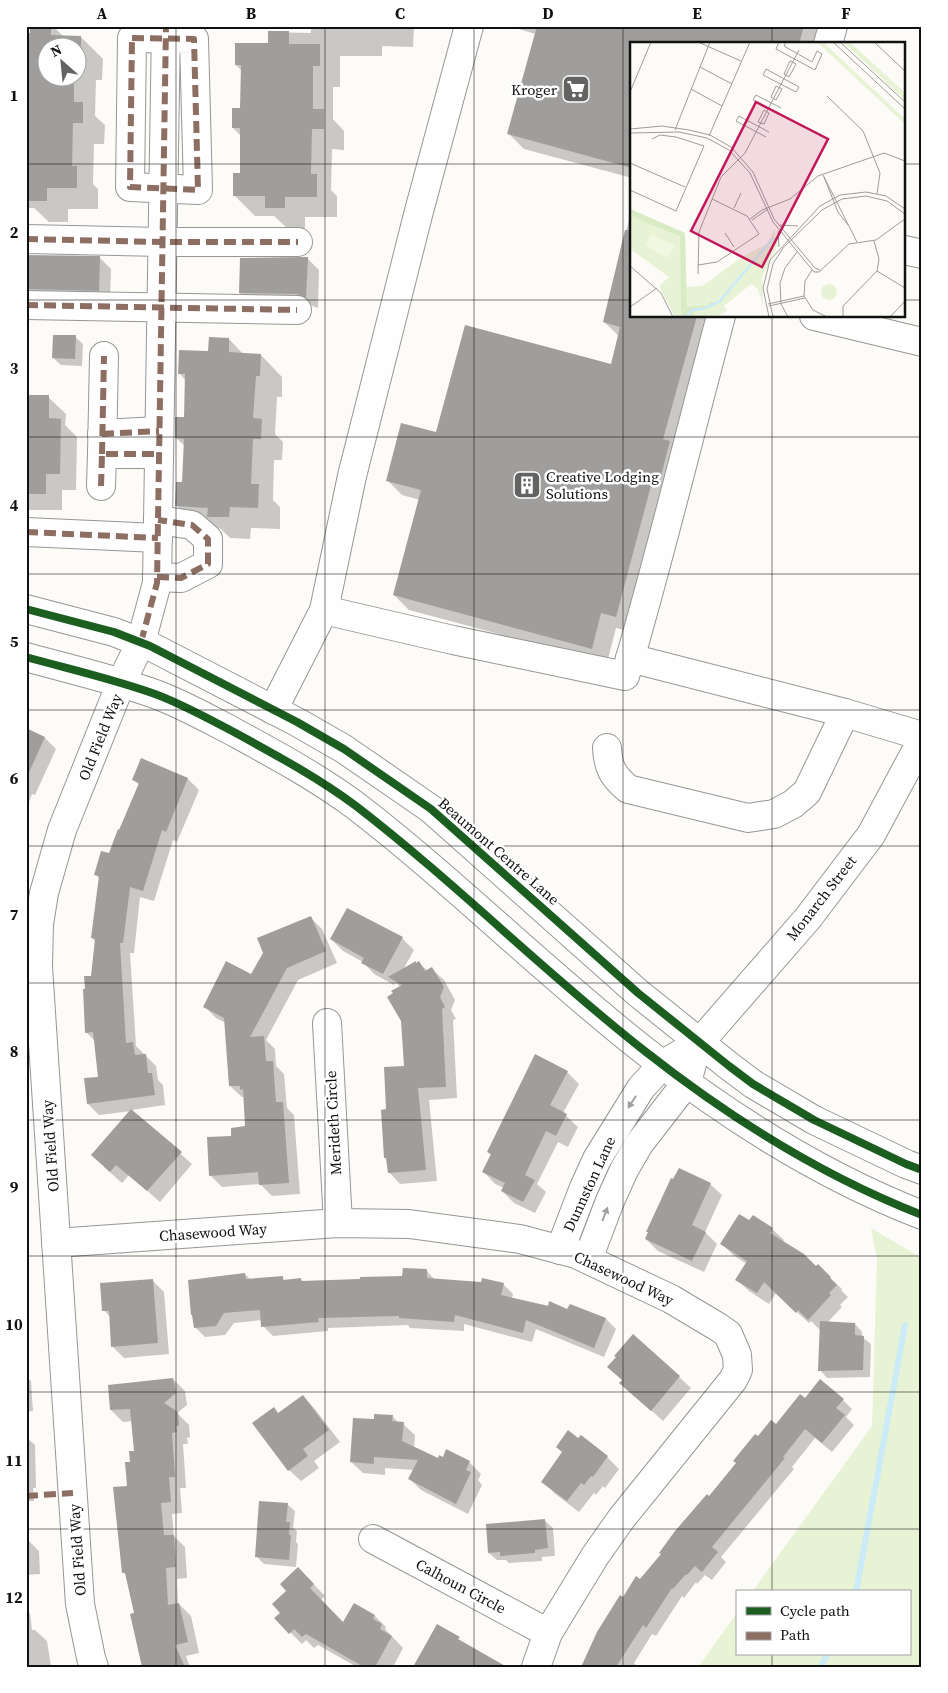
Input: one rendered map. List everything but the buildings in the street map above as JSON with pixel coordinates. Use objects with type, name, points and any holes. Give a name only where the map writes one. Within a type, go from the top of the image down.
[{"type":"street","points":[[273,710],[324,610],[352,476],[421,202],[468,26]]},
{"type":"street","points":[[829,42],[833,26]]},
{"type":"street","points":[[166,32],[194,39],[198,190],[163,190],[130,187],[132,38],[166,32]]},
{"type":"street","points":[[26,532],[158,529],[192,525],[208,539],[208,564],[181,578],[157,576],[158,529],[163,190]]},
{"type":"street","points":[[26,238],[162,242],[298,242]]},
{"type":"street","points":[[906,250],[922,254]]},
{"type":"street","points":[[26,305],[297,310]]},
{"type":"street","points":[[324,610],[453,640],[625,676],[648,599],[660,543],[720,318]]},
{"type":"street","points":[[822,318],[922,342]]},
{"type":"street","points":[[101,486],[104,356]]},
{"type":"street","points":[[102,444],[159,443]]},
{"type":"street","name":"Old Field Way","points":[[94,1667],[80,1604],[38,966],[39,924],[44,894],[62,830],[122,683],[141,642],[157,583],[157,576]]},
{"type":"street","name":"Beaumont Centre Lane","points":[[26,609],[114,632],[141,642],[344,749],[431,809],[638,993],[753,1084],[814,1120],[922,1170]]},
{"type":"street","points":[[26,657],[122,683],[158,695],[278,755],[355,806],[620,1032],[662,1065],[775,1143],[816,1166],[922,1215]]},
{"type":"street","points":[[630,658],[846,713],[922,738]]},
{"type":"street","points":[[607,748],[608,763],[617,779],[628,789],[748,818],[774,814],[793,804],[807,792],[846,713]]},
{"type":"street","name":"Monarch Street","points":[[700,1042],[808,918],[872,834],[922,738]]},
{"type":"street","name":"Merideth Circle","points":[[327,1023],[338,1223]]},
{"type":"street","name":"Dunnston Lane","points":[[560,1250],[582,1190],[597,1159],[641,1088],[662,1065],[700,1042]]},
{"type":"street","name":"Dunnston Lane","points":[[588,1259],[624,1170],[639,1144],[687,1082],[700,1042]]},
{"type":"street","points":[[874,1149],[922,1152]]},
{"type":"street","points":[[896,1204],[922,1228]]},
{"type":"street","name":"Chasewood Way","points":[[56,1243],[338,1223],[408,1224],[468,1231],[520,1239],[588,1259],[672,1299],[728,1334],[737,1355],[738,1370],[733,1380],[621,1519],[595,1556],[548,1633],[536,1667]]},
{"type":"street","name":"Calhoun Circle","points":[[373,1540],[548,1633]]},
{"type":"green space","points":[[871,1228],[922,1258],[922,1667],[698,1667],[736,1614],[736,1656],[910,1656],[910,1590],[753,1590],[872,1426],[877,1258]]},
{"type":"waterway","points":[[856,1590],[905,1325]]},
{"type":"waterway","points":[[821,1667],[826,1656]]},
{"type":"marked path","points":[[141,642],[157,583],[166,26]]},
{"type":"marked path","points":[[132,38],[194,39],[198,190],[130,187],[132,38]]},
{"type":"marked path","points":[[26,239],[298,242]]},
{"type":"marked path","points":[[26,305],[297,310]]},
{"type":"marked path","points":[[102,454],[104,356]]},
{"type":"marked path","points":[[102,434],[159,431]]},
{"type":"marked path","points":[[101,486],[102,454],[159,454]]},
{"type":"marked path","points":[[157,577],[181,578],[208,564],[208,539],[192,525],[158,520]]},
{"type":"marked path","points":[[26,532],[158,538]]},
{"type":"marked path","points":[[26,1496],[73,1493]]},
{"type":"cycle path","points":[[26,609],[114,632],[150,646],[297,722],[344,749],[431,809],[638,993],[753,1084],[814,1120],[922,1170]]},
{"type":"cycle path","points":[[26,657],[123,684],[165,698],[232,731],[311,776],[341,795],[393,835],[609,1022],[710,1100],[813,1164],[885,1200],[922,1215]]},
{"type":"place","name":"Kroger","points":[[576,89]]},
{"type":"place","name":"Creative Lodging Solutions","points":[[527,485]]}]
